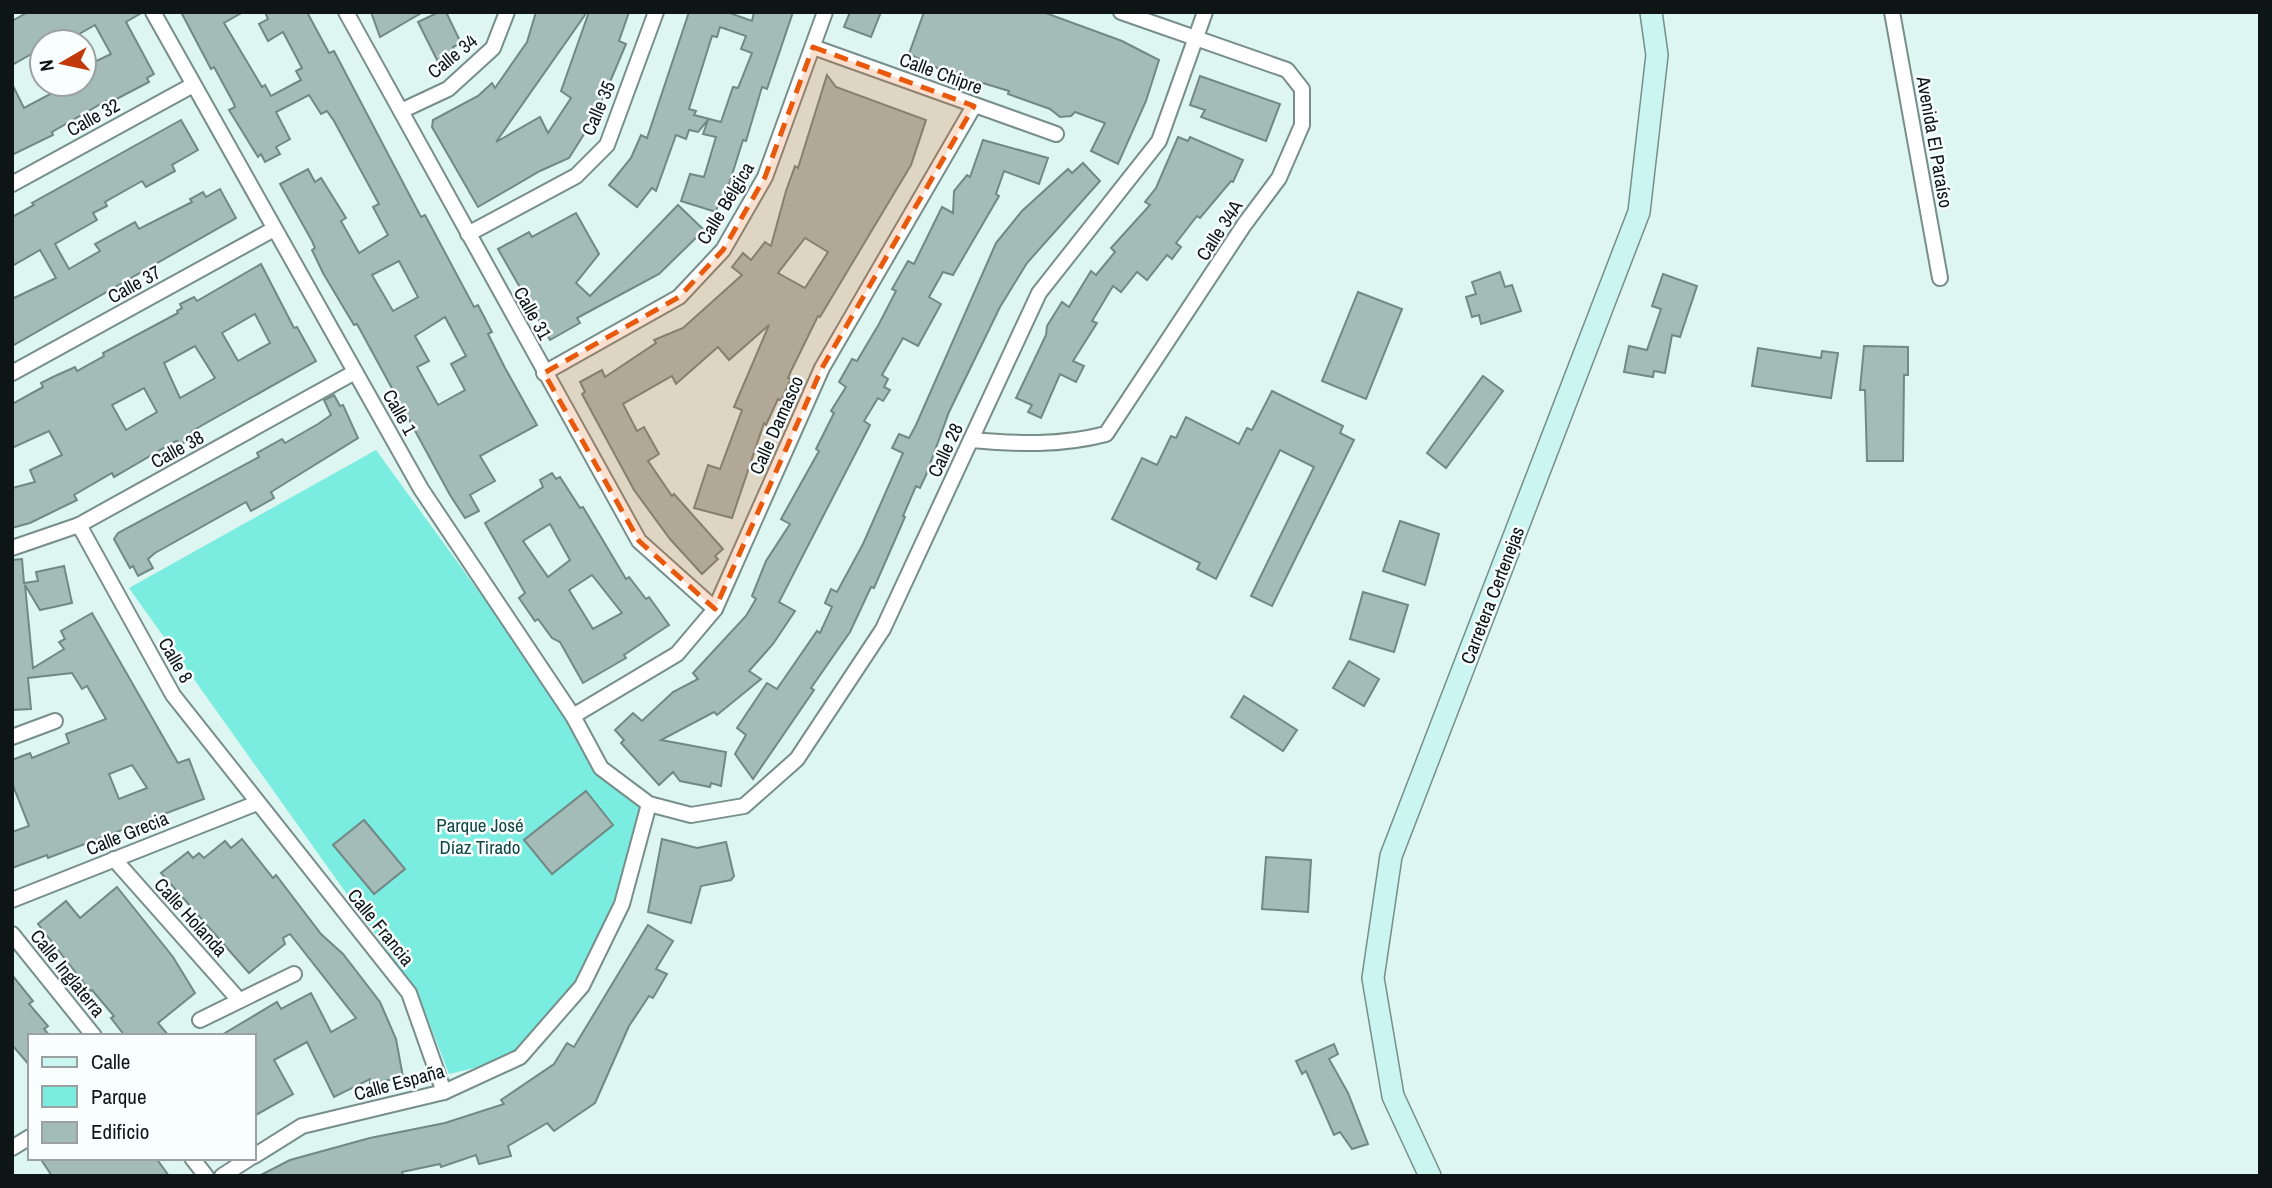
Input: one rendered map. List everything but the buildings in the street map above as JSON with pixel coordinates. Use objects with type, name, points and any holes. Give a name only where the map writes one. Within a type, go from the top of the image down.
[{"type":"main road","name":"Carretera Certenejas","points":[[1430,1176],[1393,1096],[1373,978],[1391,856],[1639,212],[1657,55],[1651,12]]},
{"type":"street","name":"Calle 1","points":[[153,12],[421,489],[573,716],[601,768],[649,804]]},
{"type":"street","name":"Calle 31","points":[[346,12],[639,541],[715,610]]},
{"type":"street","name":"Calle 34","points":[[401,111],[448,89],[493,48],[507,12]]},
{"type":"street","name":"Calle 35","points":[[468,234],[576,176],[607,145],[656,12]]},
{"type":"street","name":"Calle Bélgica","points":[[544,373],[679,297],[723,250],[765,177],[825,12]]},
{"type":"street","name":"Calle 34A","points":[[971,440],[1038,444],[1073,442],[1106,433],[1244,225],[1279,178],[1302,125],[1302,89],[1287,70],[1121,12]]},
{"type":"street","name":"Calle 28","points":[[649,804],[691,814],[744,806],[797,759],[883,629],[1039,293],[1159,141],[1205,12]]},
{"type":"street","name":"Avenida El Paraíso","points":[[1892,12],[1940,278]]},
{"type":"street","name":"Calle Chipre","points":[[813,47],[1056,134]]},
{"type":"street","name":"Calle 32","points":[[12,184],[192,85]]},
{"type":"street","name":"Calle Damasco","points":[[573,716],[677,654],[715,610],[822,368],[974,106]]},
{"type":"street","name":"Calle 37","points":[[12,373],[274,229]]},
{"type":"street","name":"Calle 38","points":[[12,548],[79,525],[355,372]]},
{"type":"street","name":"Calle 8","points":[[79,525],[173,695],[257,803]]},
{"type":"street","points":[[12,737],[55,721]]},
{"type":"street","name":"Calle Grecia","points":[[12,900],[257,803]]},
{"type":"street","name":"Calle Francia","points":[[257,803],[409,993],[444,1092]]},
{"type":"street","name":"Calle España","points":[[256,1155],[302,1126],[444,1092],[520,1057],[582,986],[622,904],[649,804]]},
{"type":"street","name":"Calle Holanda","points":[[114,859],[239,1000]]},
{"type":"street","name":"Calle Inglaterra","points":[[12,934],[92,1034]]},
{"type":"street","points":[[200,1020],[294,974]]},
{"type":"street","points":[[12,1148],[28,1138]]},
{"type":"street","points":[[194,1160],[206,1176]]},
{"type":"street","name":"Calle España","points":[[222,1176],[247,1160]]},
{"type":"highlighted area","points":[[813,47],[974,106],[822,368],[715,609],[639,541],[544,373],[679,297],[723,250],[765,177]]},
{"type":"green space","name":"Parque José Díaz Tirado","points":[[376,450],[613,776],[649,804],[582,986],[520,1057],[449,1074],[418,994],[129,588]]}]
